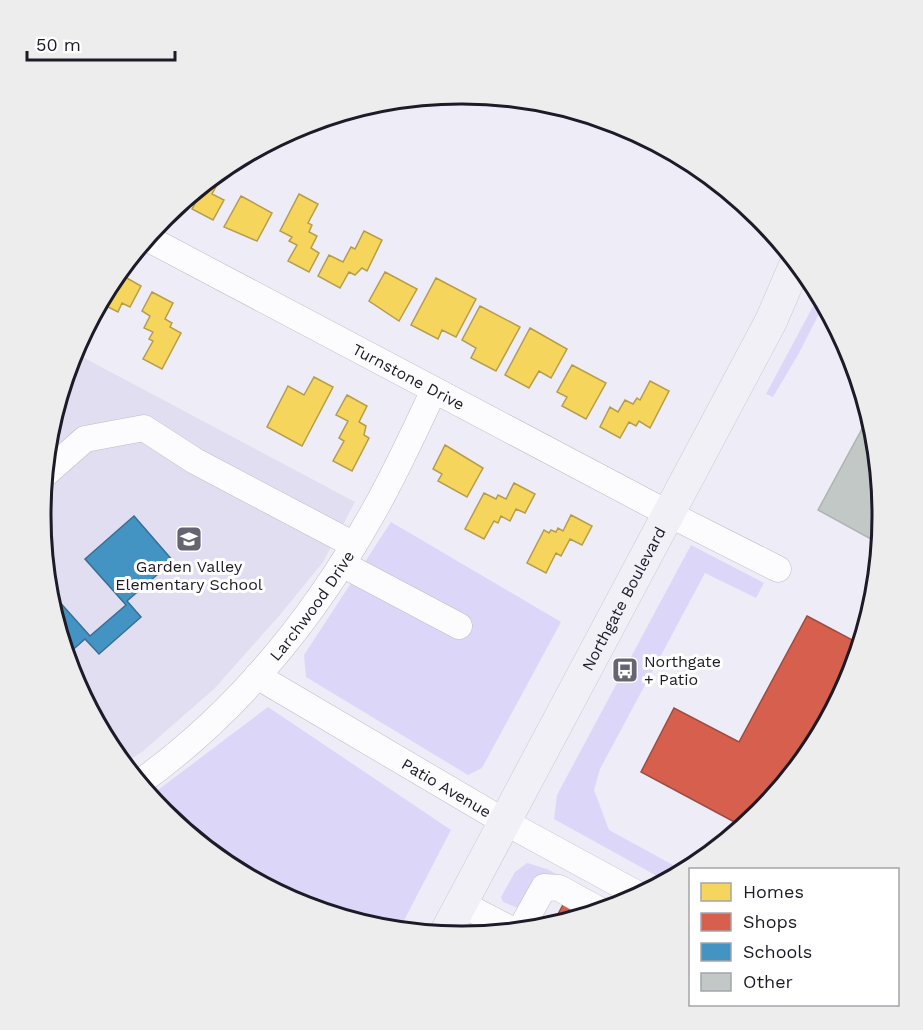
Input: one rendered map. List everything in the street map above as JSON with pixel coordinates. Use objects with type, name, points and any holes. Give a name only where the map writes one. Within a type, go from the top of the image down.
[{"type":"main road","name":"Northgate Boulevard","points":[[450,926],[771,321],[792,272]]},
{"type":"street","name":"Turnstone Drive","points":[[155,242],[669,514],[778,568]]},
{"type":"street","name":"Larchwood Drive","points":[[146,777],[190,742],[257,676],[308,616],[348,554],[434,390]]},
{"type":"street","points":[[54,466],[86,439],[144,428],[348,554],[459,626]]},
{"type":"street","name":"Patio Avenue","points":[[257,676],[505,822],[629,889]]},
{"type":"street","points":[[525,920],[544,887],[559,888],[591,905]]},
{"type":"street","points":[[462,904],[499,924]]},
{"type":"shaded area","points":[[814,305],[819,314],[799,353],[773,397],[766,394]]},
{"type":"shaded area","name":"Garden Valley Elementary School","points":[[82,357],[355,502],[323,562],[279,616],[214,689],[132,759],[93,697],[65,621],[55,569],[51,515],[55,461],[65,409]]},
{"type":"shaded area","points":[[391,522],[561,622],[482,768],[468,775],[306,677],[304,655]]},
{"type":"shaded area","points":[[691,545],[764,583],[756,598],[705,573],[600,769],[594,790],[609,830],[675,866],[657,876],[554,819],[557,795]]},
{"type":"shaded area","points":[[268,707],[451,830],[404,921],[355,912],[330,904],[256,871],[191,824],[157,791]]},
{"type":"shaded area","points":[[527,863],[547,869],[604,900],[595,903],[558,882],[523,910],[503,902],[501,897],[515,872]]},
{"type":"building: Homes","points":[[216,186],[212,194],[224,200],[213,220],[192,209],[196,202]]},
{"type":"building: Homes","points":[[299,194],[318,204],[308,223],[312,225],[309,232],[317,236],[311,248],[319,253],[309,272],[288,261],[297,245],[289,241],[292,237],[280,231]]},
{"type":"building: Homes","points":[[241,196],[272,213],[257,241],[224,227]]},
{"type":"building: Homes","points":[[364,231],[382,240],[367,271],[362,268],[355,275],[349,272],[340,288],[318,276],[329,255],[343,262],[351,247],[355,249]]},
{"type":"building: Homes","points":[[385,272],[417,289],[399,321],[369,301]]},
{"type":"building: Homes","points":[[127,278],[141,286],[130,307],[122,303],[118,312],[108,307]]},
{"type":"building: Homes","points":[[436,278],[476,299],[456,337],[442,330],[438,339],[411,325]]},
{"type":"building: Homes","points":[[152,292],[173,303],[165,319],[172,323],[170,327],[181,333],[162,369],[143,359],[153,341],[149,339],[153,332],[144,328],[150,316],[142,311]]},
{"type":"building: Homes","points":[[480,306],[520,327],[496,371],[471,358],[476,348],[462,340]]},
{"type":"building: Homes","points":[[530,328],[567,349],[551,378],[539,371],[529,388],[505,375]]},
{"type":"building: Homes","points":[[572,365],[606,383],[586,419],[562,406],[567,397],[557,392]]},
{"type":"building: Homes","points":[[314,377],[333,387],[302,446],[267,427],[288,386],[304,395]]},
{"type":"building: Homes","points":[[650,381],[669,391],[650,428],[639,421],[636,426],[629,422],[620,438],[600,427],[610,407],[618,412],[625,400],[633,404],[637,398],[640,400]]},
{"type":"building: Homes","points":[[347,395],[367,406],[359,422],[366,426],[364,435],[369,438],[352,471],[333,461],[344,441],[339,438],[348,421],[336,415]]},
{"type":"building: Homes","points":[[445,445],[483,468],[467,497],[438,481],[442,474],[433,469]]},
{"type":"building: Homes","points":[[514,483],[535,494],[525,513],[516,509],[510,521],[501,516],[498,523],[494,521],[484,539],[465,529],[484,493],[496,499],[498,495],[506,499]]},
{"type":"building: Homes","points":[[571,515],[592,526],[582,545],[570,539],[561,556],[556,553],[546,573],[527,563],[544,530],[549,533],[551,530],[556,532],[558,528],[563,531]]},
{"type":"building: Shops","points":[[807,616],[852,640],[830,697],[803,743],[770,786],[734,822],[641,772],[674,708],[739,742]]},
{"type":"building: Shops","points":[[564,903],[576,910],[568,912],[558,914]]},
{"type":"building: Schools","points":[[134,516],[173,561],[127,601],[141,617],[99,654],[85,639],[74,649],[61,604],[90,636],[126,605],[85,559]]},
{"type":"building: Other","points":[[862,428],[871,488],[871,539],[818,510]]},
{"type":"place","name":"Garden Valley Elementary School","points":[[189,539]]},
{"type":"place","name":"Northgate + Patio","points":[[625,670]]}]
